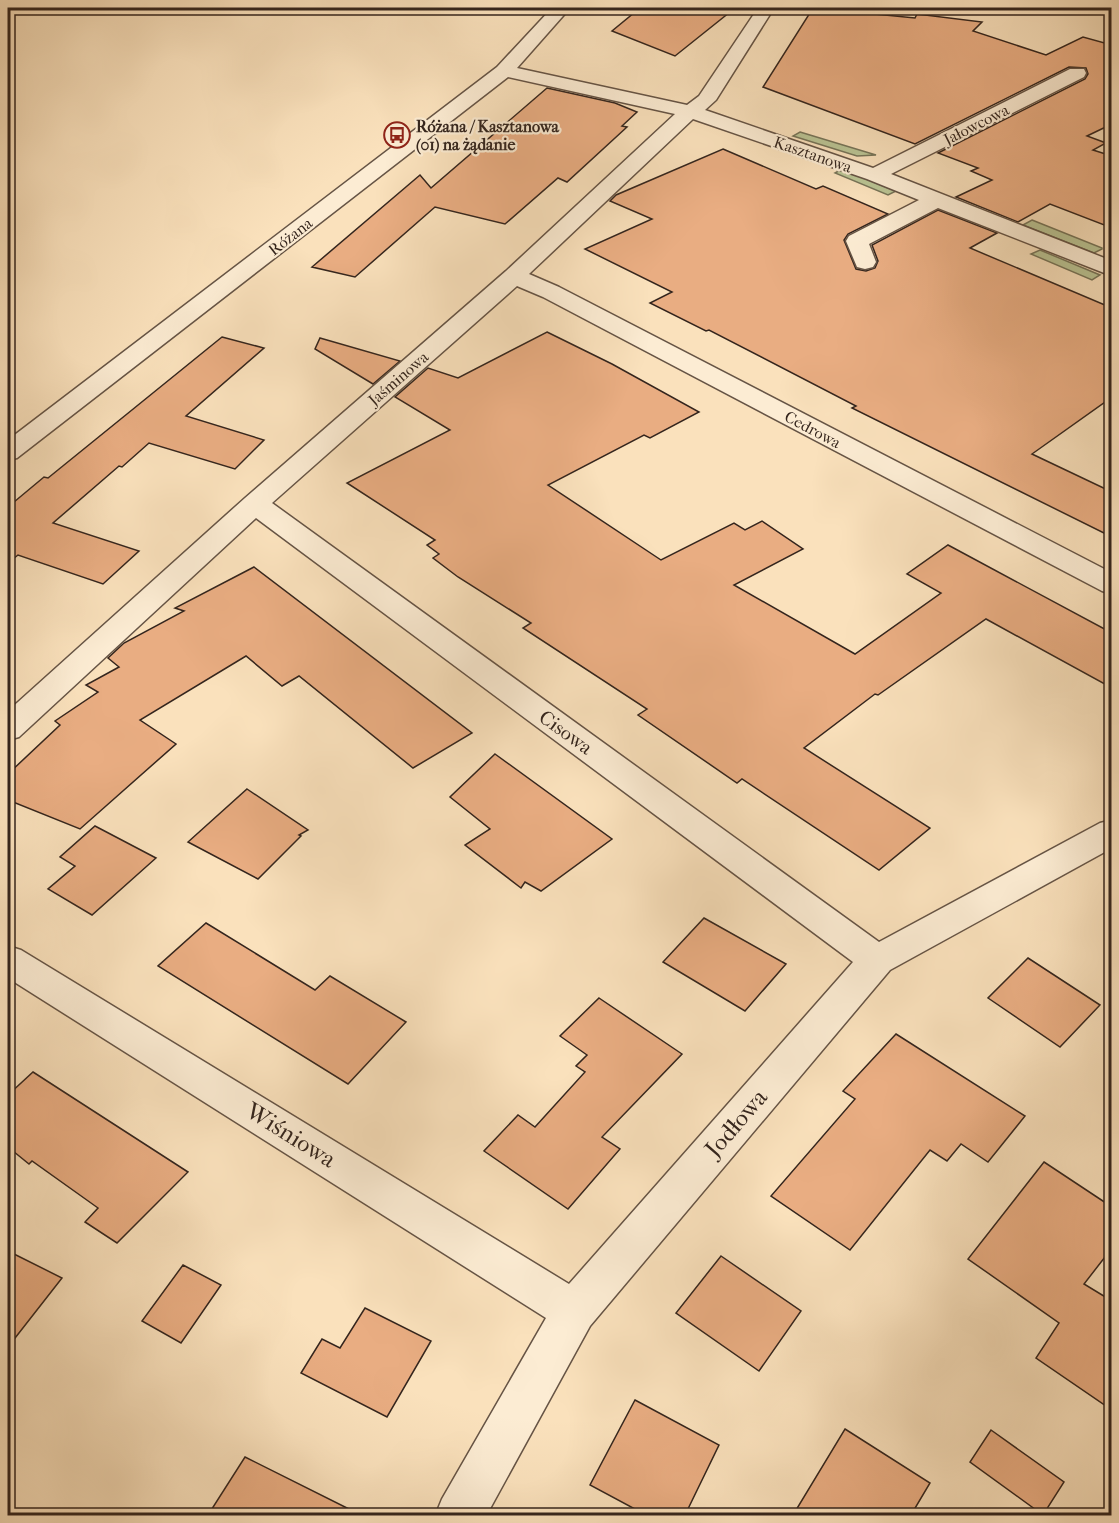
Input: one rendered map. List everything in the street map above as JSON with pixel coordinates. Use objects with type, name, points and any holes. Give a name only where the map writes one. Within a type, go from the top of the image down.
[{"type":"street","name":"Różana","points":[[8,452],[504,71],[561,8]]},
{"type":"street","name":"Jaśminowa","points":[[8,729],[255,504],[514,276],[688,111],[706,100],[766,8]]},
{"type":"street","name":"Kasztanowa","points":[[504,71],[688,111],[874,175],[1106,260]]},
{"type":"street","name":"Jałowcowa","points":[[874,175],[1077,73]]},
{"type":"street","points":[[865,262],[857,241],[938,200]]},
{"type":"street","name":"Cedrowa","points":[[514,276],[551,292],[1112,585]]},
{"type":"street","name":"Cisowa","points":[[255,504],[877,960]]},
{"type":"street","name":"Jodłowa","points":[[459,1515],[574,1311],[877,960],[1112,832]]},
{"type":"street","name":"Wiśniowa","points":[[8,960],[574,1311]]},
{"type":"green space","points":[[800,132],[876,155],[857,156],[793,136]]},
{"type":"green space","points":[[842,169],[896,191],[888,195],[835,173]]},
{"type":"green space","points":[[1032,220],[1102,249],[1094,253],[1023,225]]},
{"type":"green space","points":[[1040,250],[1100,275],[1092,280],[1031,254]]},
{"type":"building","points":[[640,8],[735,8],[675,56],[612,31]]},
{"type":"building","points":[[813,8],[915,18],[917,14],[982,22],[973,31],[1046,55],[1083,37],[1112,45],[1112,124],[1087,136],[1106,143],[1093,150],[1112,156],[1112,228],[1050,204],[1018,222],[956,197],[992,180],[971,171],[978,168],[938,153],[1085,79],[1088,74],[1086,68],[1069,67],[915,144],[763,87]]},
{"type":"building","points":[[547,88],[615,103],[637,112],[622,126],[627,127],[567,182],[558,178],[505,224],[435,207],[355,277],[312,267],[420,175],[431,188]]},
{"type":"building","points":[[723,149],[816,189],[823,186],[888,214],[848,234],[844,240],[856,269],[866,271],[875,268],[878,261],[872,245],[938,210],[997,233],[970,248],[1112,308],[1112,397],[1032,454],[1112,492],[1112,537],[852,408],[856,406],[709,330],[706,331],[650,303],[672,292],[585,249],[652,219],[610,201],[616,195]]},
{"type":"building","points":[[547,332],[612,364],[699,412],[650,438],[644,435],[548,485],[661,560],[734,523],[745,530],[762,521],[803,549],[734,585],[855,654],[941,593],[907,574],[948,545],[1112,633],[1112,688],[986,619],[878,695],[875,694],[804,748],[930,828],[879,870],[742,779],[737,783],[638,715],[647,709],[523,628],[531,623],[458,577],[433,558],[439,554],[427,545],[435,540],[347,483],[450,430],[395,397],[428,368],[458,378]]},
{"type":"building","points":[[222,337],[264,348],[186,416],[264,440],[235,469],[149,443],[53,523],[139,551],[103,584],[18,555],[8,563],[8,507],[44,477],[48,478]]},
{"type":"building","points":[[320,338],[400,361],[373,384],[315,349]]},
{"type":"building","points":[[254,567],[472,733],[413,768],[299,676],[282,686],[246,656],[140,720],[176,744],[80,829],[8,800],[8,774],[60,725],[55,721],[98,692],[86,685],[119,667],[108,658],[124,643],[184,611],[175,608]]},
{"type":"building","points":[[495,754],[612,839],[541,891],[525,882],[521,888],[465,845],[490,829],[450,797]]},
{"type":"building","points":[[247,789],[308,830],[299,835],[301,836],[258,879],[188,842]]},
{"type":"building","points":[[95,826],[156,858],[92,915],[48,889],[75,866],[60,857]]},
{"type":"building","points":[[704,918],[786,964],[745,1011],[663,962]]},
{"type":"building","points":[[206,923],[315,990],[330,976],[406,1022],[348,1084],[158,966]]},
{"type":"building","points":[[1028,958],[1100,1005],[1060,1047],[988,998]]},
{"type":"building","points":[[599,998],[682,1054],[602,1137],[620,1149],[568,1209],[484,1151],[518,1115],[535,1127],[585,1072],[576,1066],[587,1055],[560,1036]]},
{"type":"building","points":[[896,1034],[1025,1116],[988,1162],[961,1144],[947,1161],[930,1150],[850,1250],[771,1196],[855,1099],[843,1091]]},
{"type":"building","points":[[33,1072],[188,1172],[117,1243],[85,1222],[98,1208],[32,1161],[29,1164],[8,1147],[8,1095]]},
{"type":"building","points":[[1044,1162],[1112,1207],[1112,1248],[1084,1284],[1112,1301],[1112,1410],[1036,1358],[1059,1323],[968,1259]]},
{"type":"building","points":[[8,1251],[62,1278],[8,1347]]},
{"type":"building","points":[[721,1256],[801,1311],[759,1371],[676,1313]]},
{"type":"building","points":[[183,1265],[221,1285],[181,1343],[142,1321]]},
{"type":"building","points":[[365,1308],[431,1341],[387,1417],[301,1373],[322,1339],[340,1348]]},
{"type":"building","points":[[635,1400],[719,1445],[685,1515],[646,1515],[590,1485]]},
{"type":"building","points":[[845,1429],[930,1483],[911,1515],[793,1515]]},
{"type":"building","points":[[991,1430],[1064,1482],[1043,1515],[970,1462]]},
{"type":"building","points":[[245,1457],[361,1515],[208,1515]]},
{"type":"place","name":"Różana / Kasztanowa (01) na żądanie","points":[[397,135]]}]
